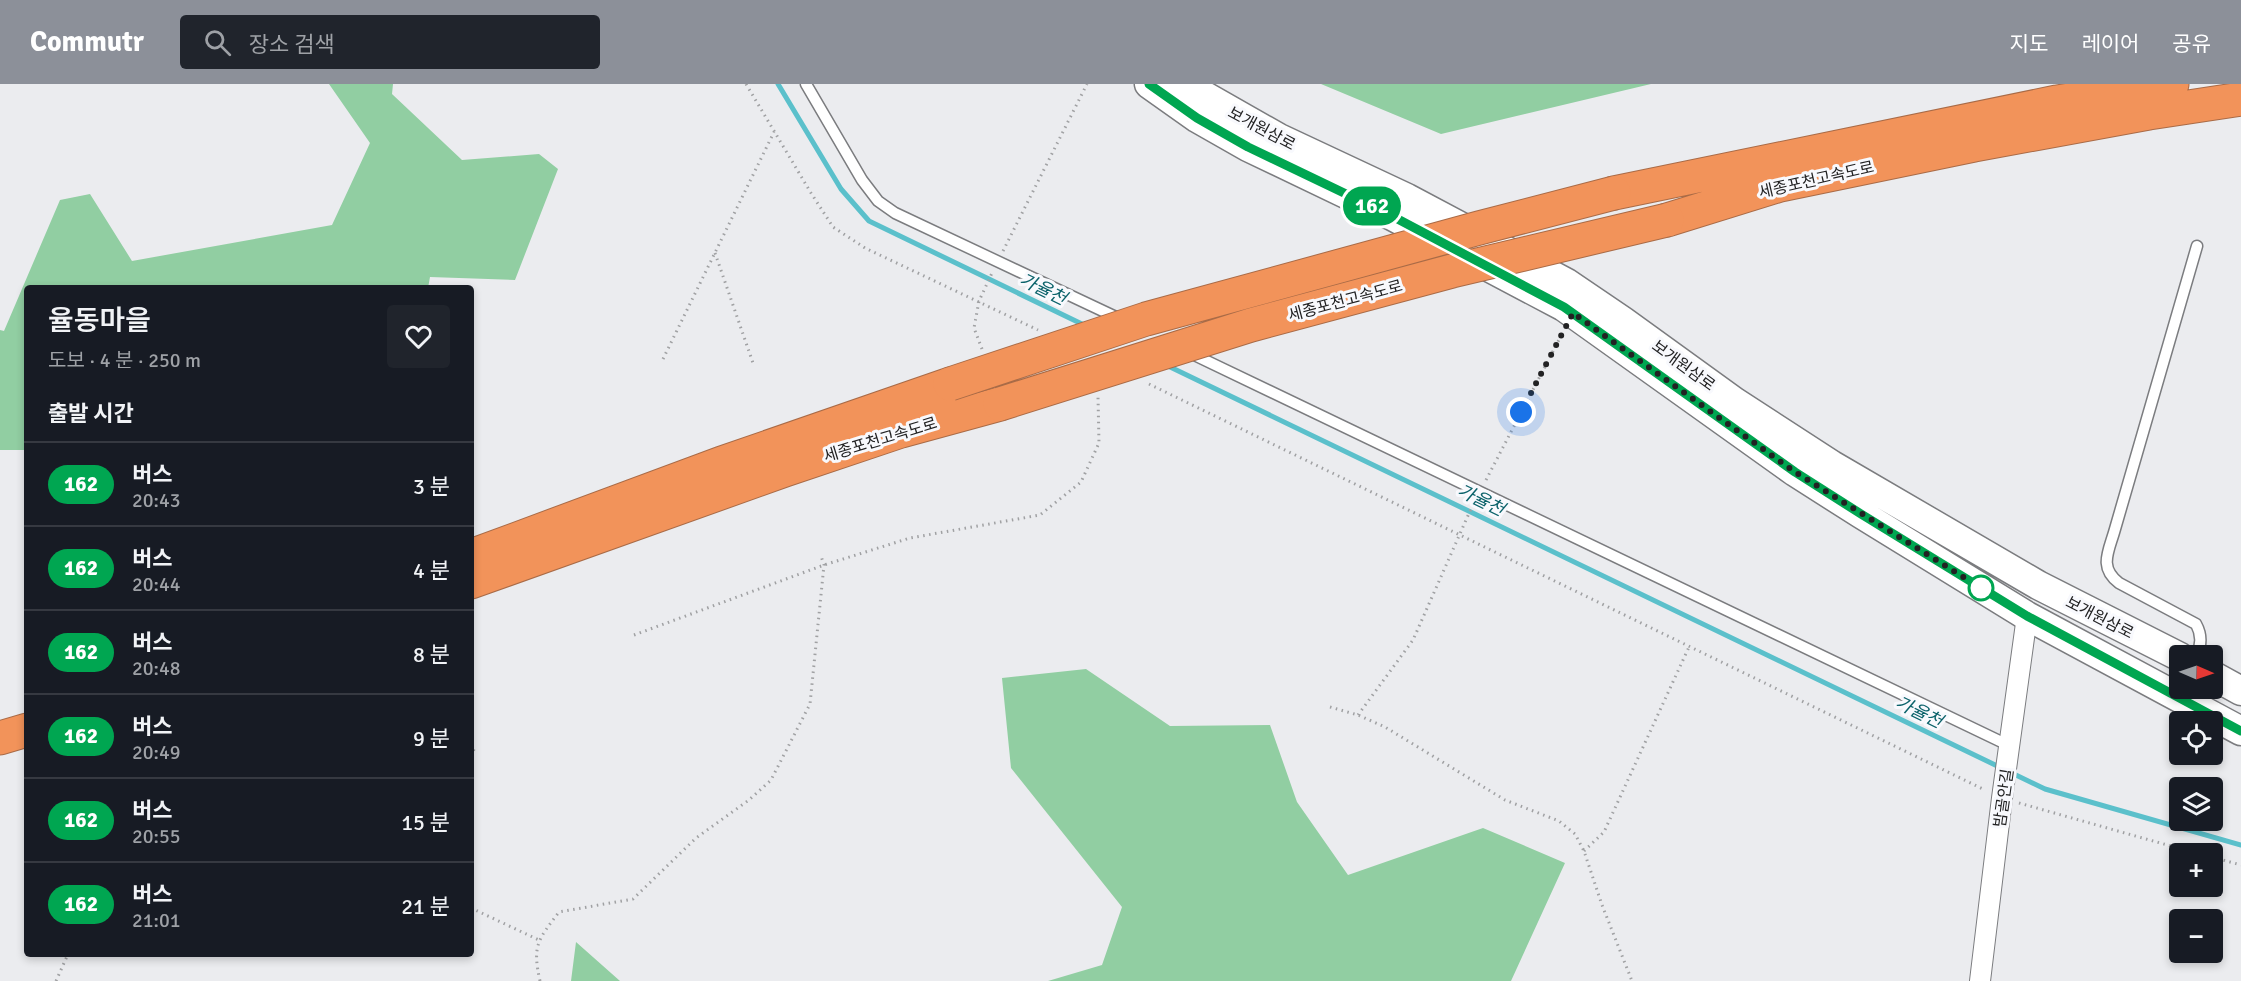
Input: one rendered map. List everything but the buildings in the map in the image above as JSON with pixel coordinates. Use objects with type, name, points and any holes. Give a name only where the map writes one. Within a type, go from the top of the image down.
[{"type":"highway","name":"세종포천고속도로","points":[[474,555],[950,384],[1156,316],[1614,193],[2057,102],[2172,84]]},
{"type":"highway","name":"세종포천고속도로","points":[[474,581],[901,431],[1000,404],[1251,325],[1452,271],[1667,220],[1780,185],[1974,145],[2241,99]]},
{"type":"highway","points":[[0,716],[24,708]]},
{"type":"highway","points":[[0,738],[24,731]]},
{"type":"main road","name":"보개원삼로","points":[[1149,84],[1197,118],[1248,147],[1392,216],[1573,313],[1795,472],[2027,616],[2241,731]]},
{"type":"main road","name":"보개원삼로","points":[[1184,84],[1279,138],[1407,198],[1567,283],[1735,402],[1832,465],[2038,585],[2169,651]]},
{"type":"main road","points":[[2223,681],[2241,691]]},
{"type":"street","name":"밤골안길","points":[[1982,979],[2003,792],[2027,616]]},
{"type":"lane","points":[[806,84],[862,180],[878,201],[895,213],[996,265],[1148,332]]},
{"type":"lane","points":[[2197,246],[2106,568],[2110,576],[2119,584],[2196,624],[2200,632],[2199,645]]},
{"type":"lane","points":[[1169,343],[1478,495],[2010,749]]},
{"type":"path","points":[[746,84],[833,227],[865,248],[1039,330]]},
{"type":"path","points":[[982,350],[974,328],[979,302],[1087,84]]},
{"type":"path","points":[[663,359],[774,132]]},
{"type":"path","points":[[715,253],[753,363]]},
{"type":"path","points":[[1358,715],[1413,640],[1463,525],[1573,313]]},
{"type":"path","points":[[1142,380],[1689,647],[2003,792],[2169,845]]},
{"type":"path","points":[[634,635],[824,566],[910,538],[1040,515],[1081,482],[1099,443],[1099,399],[1094,390]]},
{"type":"path","points":[[540,981],[535,960],[538,940],[559,912],[633,899],[696,838],[749,800],[771,780],[810,704],[824,566],[821,556]]},
{"type":"path","points":[[1584,851],[1604,832],[1689,647]]},
{"type":"path","points":[[1330,707],[1358,715],[1385,727],[1505,800],[1559,821],[1575,834],[1584,851],[1602,905],[1632,981]]},
{"type":"path","points":[[2223,860],[2241,865]]},
{"type":"path","points":[[474,909],[538,940]]},
{"type":"path","points":[[56,981],[67,957]]},
{"type":"green space","points":[[329,84],[393,84],[392,94],[462,160],[539,154],[558,169],[515,280],[430,277],[429,285],[24,285],[24,450],[0,450],[0,330],[4,331],[60,200],[90,194],[132,261],[332,225],[370,143]]},
{"type":"green space","points":[[1321,84],[1651,84],[1441,134]]},
{"type":"green space","points":[[1086,669],[1170,726],[1270,725],[1297,802],[1348,875],[1483,828],[1565,863],[1511,981],[1048,981],[1102,965],[1122,907],[1011,768],[1002,678]]},
{"type":"green space","points":[[576,942],[620,981],[571,981]]},
{"type":"waterway","name":"가율천","points":[[778,84],[841,189],[869,221],[1084,325]]},
{"type":"waterway","name":"가율천","points":[[1166,365],[2045,789],[2241,845]]},
{"type":"bus line","name":"162","points":[[1149,84],[1197,118],[1248,147],[1392,216],[1564,307],[1795,472],[1861,514],[2027,616],[2241,731]]},
{"type":"route","points":[[1521,412],[1573,313],[1795,472],[1981,588]]}]
